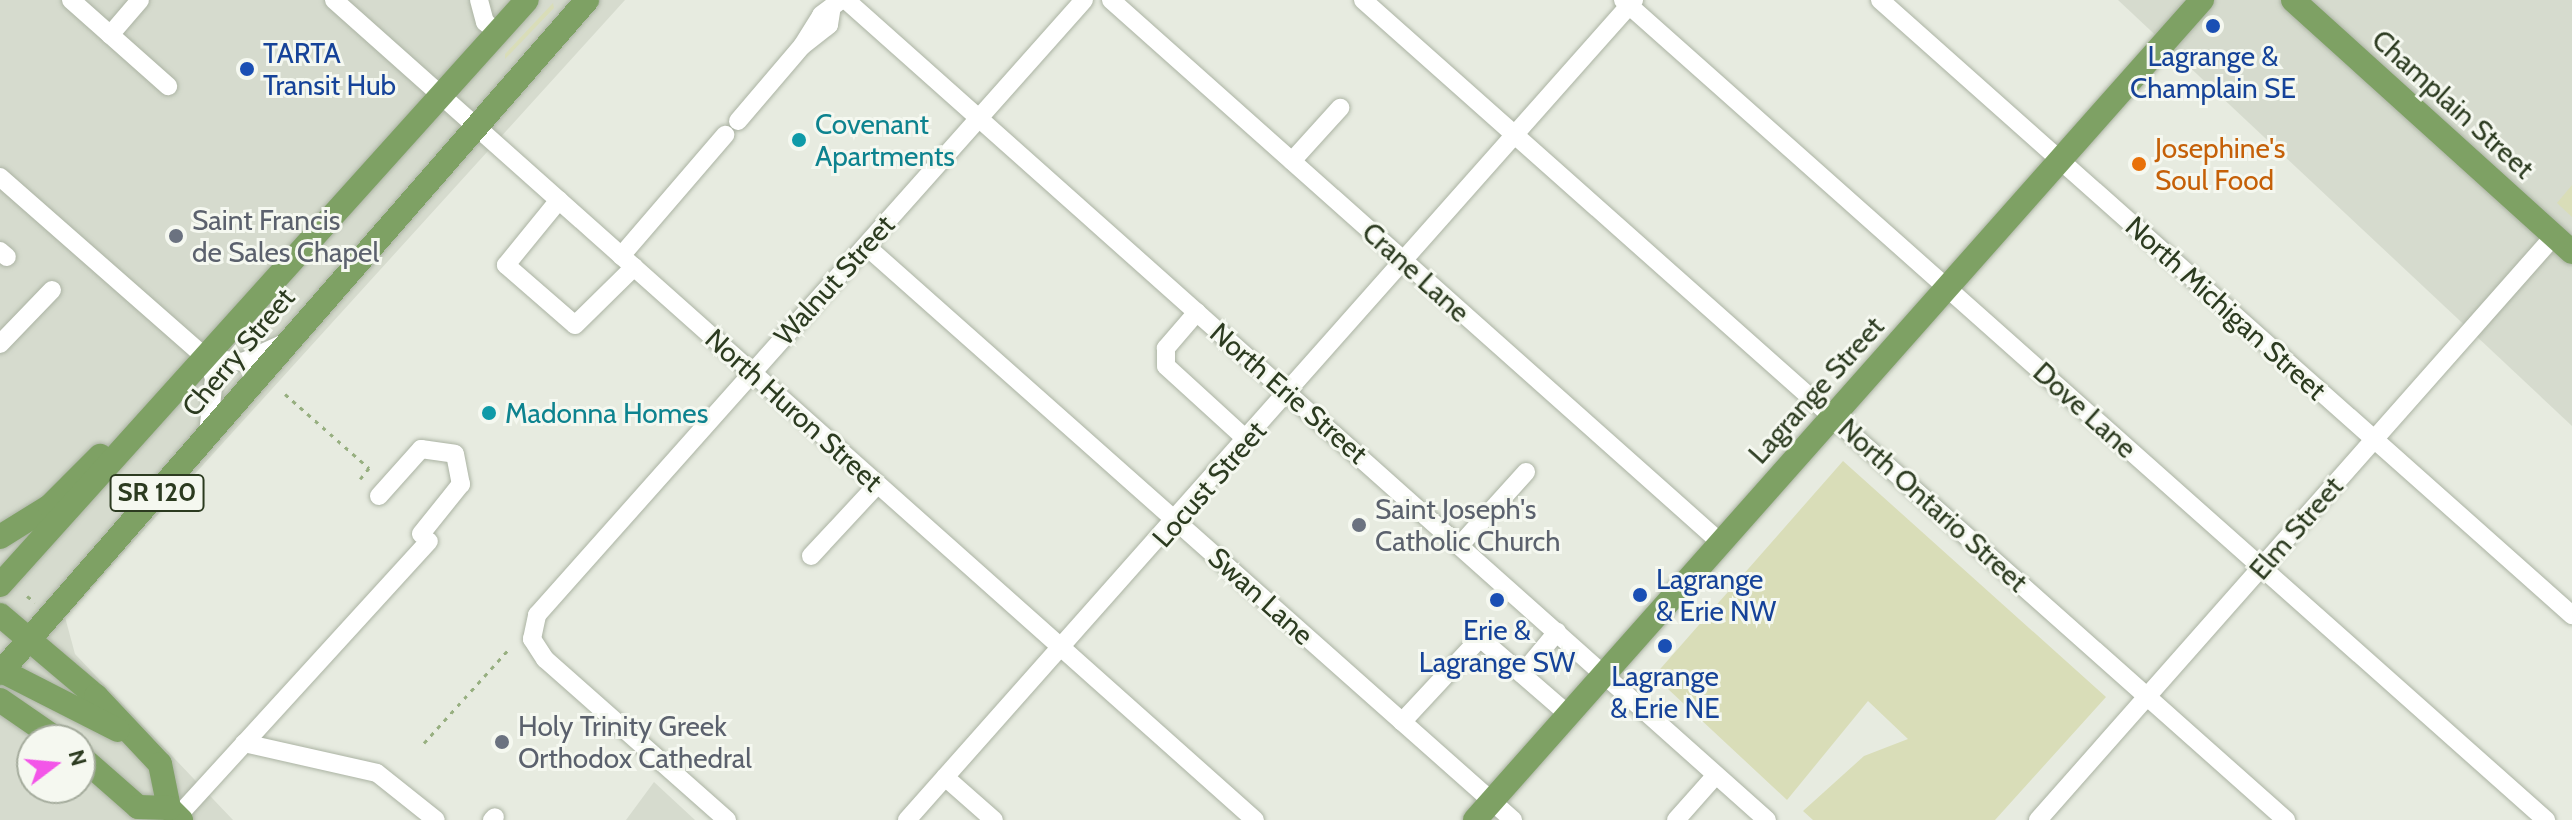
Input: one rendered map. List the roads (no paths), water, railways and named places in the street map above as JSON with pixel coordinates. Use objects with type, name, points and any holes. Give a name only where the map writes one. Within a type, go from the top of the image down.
[{"type":"main road","name":"Cherry Street","points":[[0,585],[527,0]]},
{"type":"main road","name":"Cherry Street","points":[[1,671],[208,434],[280,345],[587,0]]},
{"type":"main road","name":"Lagrange Street","points":[[1475,820],[2202,0]]},
{"type":"main road","name":"Champlain Street","points":[[2293,0],[2563,244]]},
{"type":"main road","points":[[0,537],[142,428]]},
{"type":"main road","points":[[0,615],[30,638],[160,764],[176,815],[138,807],[96,770]]},
{"type":"main road","points":[[1,671],[138,740]]},
{"type":"main road","points":[[0,700],[35,724]]},
{"type":"street","points":[[71,0],[168,86]]},
{"type":"street","points":[[110,35],[140,0]]},
{"type":"street","name":"North Huron Street","points":[[334,0],[1255,820]]},
{"type":"street","points":[[479,0],[485,22],[498,33]]},
{"type":"street","name":"Walnut Street","points":[[727,820],[545,659],[532,639],[537,615],[1084,0]]},
{"type":"street","name":"Crane Lane","points":[[1111,0],[1721,543]]},
{"type":"street","name":"North Ontario Street","points":[[1363,0],[2286,820]]},
{"type":"street","name":"North Michigan Street","points":[[1880,0],[2572,615]]},
{"type":"street","name":"Locust Street","points":[[907,820],[1289,393],[1629,2]]},
{"type":"street","name":"Dove Lane","points":[[1629,2],[2546,820]]},
{"type":"street","points":[[738,121],[839,4]]},
{"type":"street","name":"North Erie Street","points":[[839,4],[979,119],[1461,544],[1767,820]]},
{"type":"street","points":[[1292,161],[1340,108]]},
{"type":"street","points":[[559,200],[506,265],[575,325],[725,135]]},
{"type":"street","points":[[0,177],[206,358],[214,378],[208,434]]},
{"type":"street","name":"Elm Street","points":[[2038,820],[2374,440],[2563,244]]},
{"type":"street","name":"Swan Lane","points":[[866,246],[1513,820]]},
{"type":"street","points":[[0,344],[52,290]]},
{"type":"street","points":[[1197,312],[1166,348],[1166,366],[1247,440]]},
{"type":"street","points":[[206,358],[243,362],[280,345]]},
{"type":"street","points":[[176,815],[244,743],[425,537],[461,484],[455,454],[421,449],[379,496]]},
{"type":"street","points":[[1461,544],[1526,472]]},
{"type":"street","points":[[811,556],[877,485]]},
{"type":"street","points":[[1522,674],[1557,632]]},
{"type":"street","points":[[1402,722],[1480,638],[1569,715]]},
{"type":"street","points":[[244,743],[377,773],[436,820]]},
{"type":"street","points":[[1676,820],[1716,775]]},
{"type":"street","points":[[945,777],[994,820]]},
{"type":"place","name":"Lagrange & Champlain SE","points":[[2213,26]]},
{"type":"place","name":"TARTA Transit Hub","points":[[247,69]]},
{"type":"place","name":"Covenant Apartments","points":[[799,140]]},
{"type":"place","name":"Josephine's Soul Food","points":[[2139,164]]},
{"type":"place","name":"Saint Francis de Sales Chapel","points":[[176,236]]},
{"type":"place","name":"Madonna Homes","points":[[489,413]]},
{"type":"place","name":"Saint Joseph's Catholic Church","points":[[1359,525]]},
{"type":"place","name":"Lagrange & Erie NW","points":[[1640,595]]},
{"type":"place","name":"Erie & Lagrange SW","points":[[1497,600]]},
{"type":"place","name":"Lagrange & Erie NE","points":[[1665,646]]},
{"type":"place","name":"Holy Trinity Greek Orthodox Cathedral","points":[[502,742]]}]
